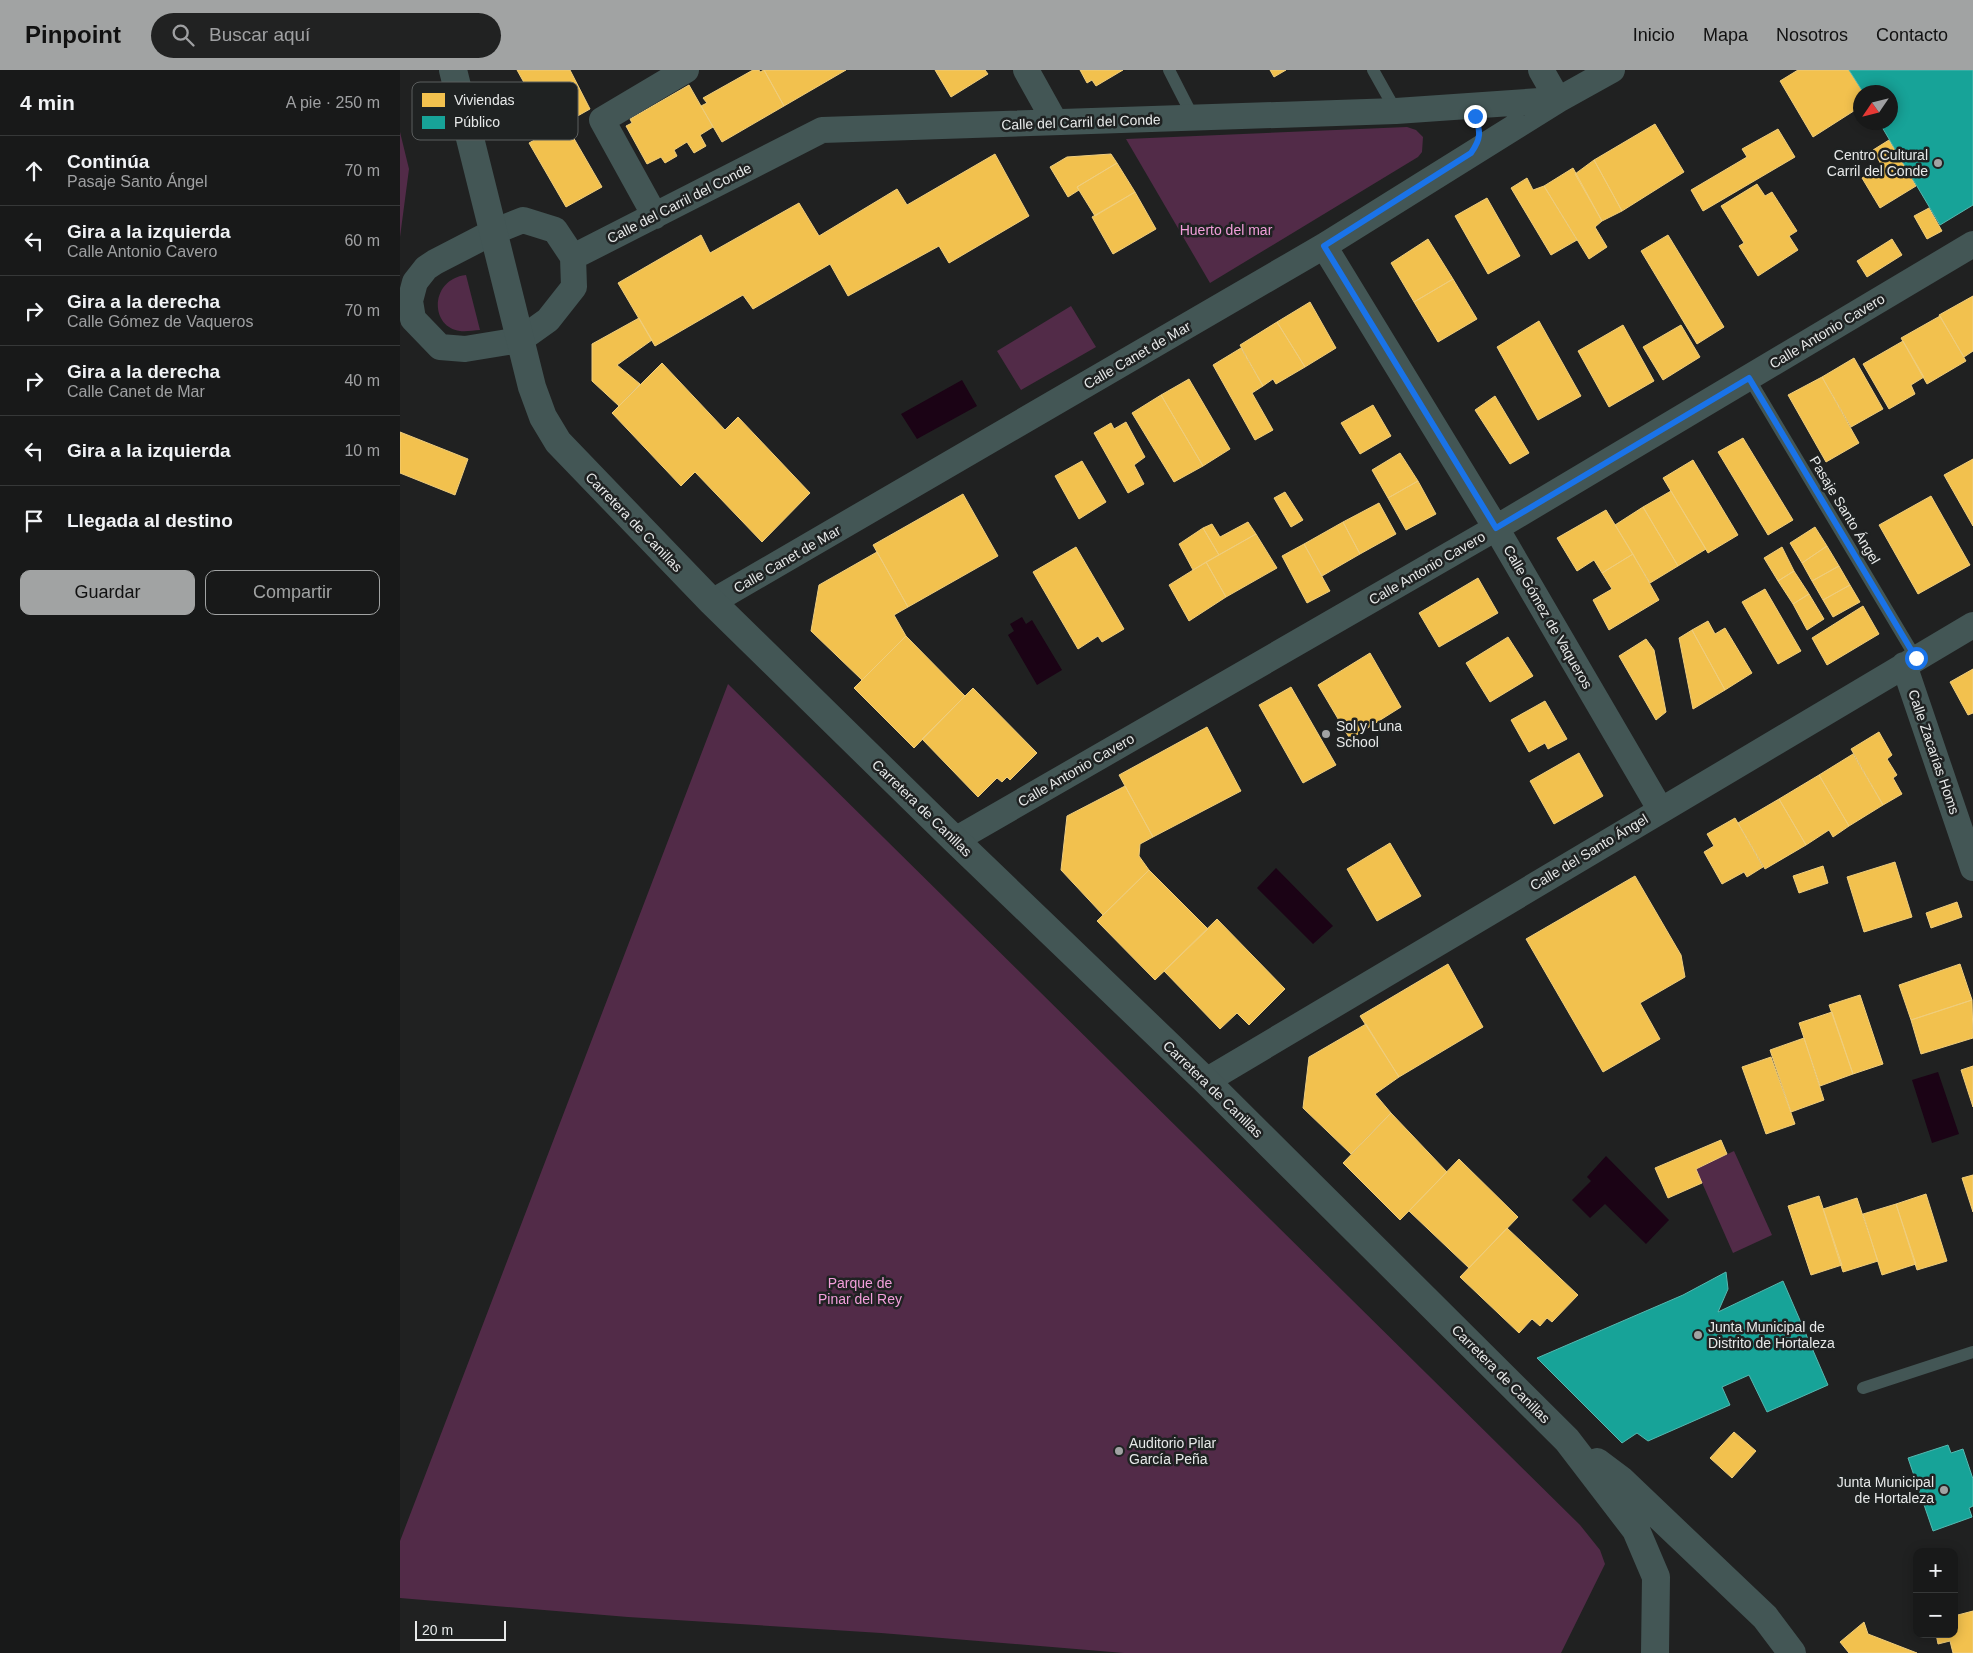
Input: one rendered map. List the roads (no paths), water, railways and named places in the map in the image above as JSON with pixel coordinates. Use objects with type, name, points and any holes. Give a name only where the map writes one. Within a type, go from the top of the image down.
[{"type":"street","points":[[655,216],[602,120],[686,70]]},
{"type":"street","points":[[1026,70],[1055,122]]},
{"type":"street","points":[[1541,70],[1558,100]]},
{"type":"street","name":"Calle del Carril del Conde","points":[[573,257],[822,130],[1396,111],[1558,100],[1612,70]]},
{"type":"street","name":"Calle Canet de Mar","points":[[712,602],[1324,246],[1558,100]]},
{"type":"street","points":[[1464,107],[1475,116],[1480,130],[1480,142],[1471,153]]},
{"type":"street","name":"Carretera de Canillas","points":[[470,140],[520,340],[543,417],[558,442],[712,602],[955,840],[1206,1081],[1567,1440],[1636,1530],[1656,1577],[1655,1653]]},
{"type":"street","points":[[523,220],[555,230],[573,257],[574,288],[548,320],[520,340],[465,350],[440,347],[406,322],[415,282],[426,268],[493,232],[523,220]]},
{"type":"street","name":"Calle Antonio Cavero","points":[[955,840],[1496,528],[1973,244]]},
{"type":"street","name":"Calle Gómez de Vaqueros","points":[[1324,246],[1496,528],[1660,809]]},
{"type":"street","name":"Calle del Santo Ángel","points":[[1206,1081],[1660,809],[1973,625]]},
{"type":"street","name":"Calle Zacarías Homs","points":[[1910,661],[1973,868]]},
{"type":"street","name":"Carretera de Canillas","points":[[1567,1440],[1621,1480],[1765,1617],[1792,1653]]},
{"type":"lane","points":[[1169,70],[1194,119]]},
{"type":"lane","points":[[1373,70],[1396,111]]},
{"type":"lane","name":"Pasaje Santo Ángel","points":[[1749,378],[1910,661]]},
{"type":"lane","points":[[1863,1388],[1973,1352]]},
{"type":"place","name":"Centro Cultural Carril del Conde","points":[[1938,163]]},
{"type":"place","name":"Sol y Luna School","points":[[1326,734]]},
{"type":"place","name":"Junta Municipal de Distrito de Hortaleza","points":[[1698,1335]]},
{"type":"place","name":"Auditorio Pilar García Peña","points":[[1119,1451]]},
{"type":"place","name":"Junta Municipal de Hortaleza","points":[[1944,1490]]},
{"type":"park label","name":"Huerto del mar","points":[[1226,230]]},
{"type":"park label","name":"Parque de Pinar del Rey","points":[[860,1292]]}]
